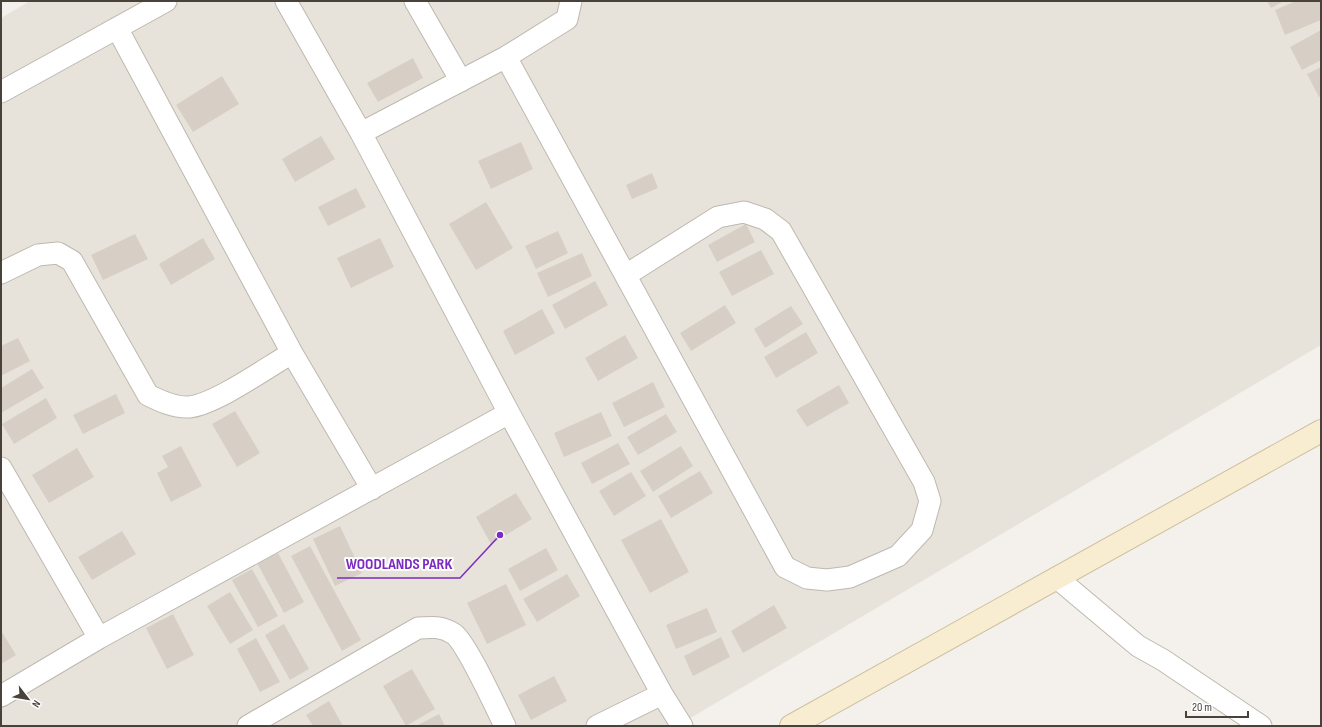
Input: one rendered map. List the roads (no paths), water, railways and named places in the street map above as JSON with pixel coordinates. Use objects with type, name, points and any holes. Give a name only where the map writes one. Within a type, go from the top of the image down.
[{"type":"main road","points":[[791,726],[1321,431]]},
{"type":"street","points":[[1,92],[166,1]]},
{"type":"street","points":[[286,1],[361,133],[662,694],[682,726]]},
{"type":"street","points":[[415,1],[461,81]]},
{"type":"street","points":[[361,133],[506,57],[568,19],[572,1]]},
{"type":"street","points":[[117,28],[292,353],[372,489]]},
{"type":"street","points":[[506,57],[785,567],[807,578],[827,580],[850,577],[898,556],[922,530],[930,501],[924,482],[781,231],[765,219],[744,212],[718,217],[626,275]]},
{"type":"street","points":[[1,273],[38,255],[58,253],[72,261],[148,395],[164,403],[188,407],[212,400],[292,353]]},
{"type":"street","points":[[1,696],[99,638],[510,413]]},
{"type":"street","points":[[1,468],[99,638]]},
{"type":"street","points":[[1057,578],[1138,646],[1163,660],[1261,726]]},
{"type":"street","points":[[248,726],[418,628],[438,627],[454,635],[466,651],[505,726]]},
{"type":"street","points":[[597,726],[662,694]]},
{"type":"place","name":"WOODLANDS PARK","points":[[500,535]]}]
